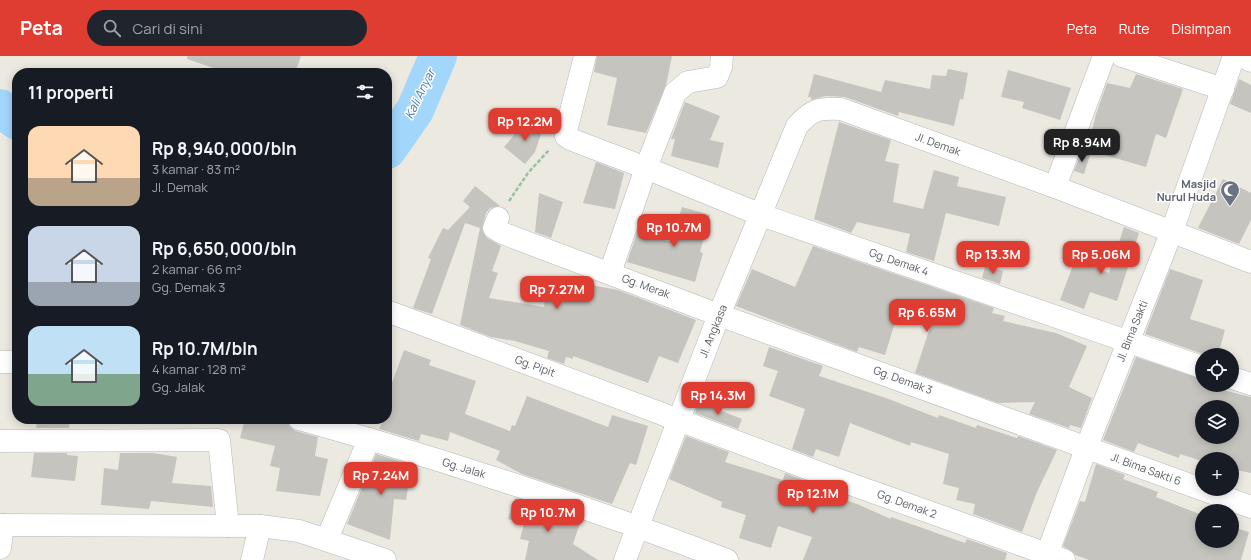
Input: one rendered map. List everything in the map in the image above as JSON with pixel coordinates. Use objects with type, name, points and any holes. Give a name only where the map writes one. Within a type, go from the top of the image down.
[{"type":"street","points":[[566,136],[568,118],[585,56]]},
{"type":"street","points":[[610,273],[646,168],[675,93],[688,82],[717,78],[721,67],[722,56]]},
{"type":"street","points":[[1055,187],[1104,56]]},
{"type":"street","points":[[1122,56],[1222,89]]},
{"type":"street","name":"Jl. Bima Sakti","points":[[1052,558],[1087,446],[1172,231],[1234,56]]},
{"type":"street","points":[[1242,56],[1251,61]]},
{"type":"street","name":"Jl. Demak","points":[[761,215],[797,126],[806,116],[815,110],[825,108],[841,110],[1055,187],[1251,262]]},
{"type":"street","name":"Gg. Demak 4","points":[[566,136],[570,139],[761,215],[1128,340],[1195,364]]},
{"type":"street","name":"Jl. Angkasa","points":[[625,560],[719,314],[761,215]]},
{"type":"street","name":"Gg. Merak","points":[[498,218],[494,228],[502,233],[719,314]]},
{"type":"street","name":"Gg. Pipit","points":[[392,313],[678,419]]},
{"type":"street","name":"Gg. Demak 3","points":[[719,314],[1087,446]]},
{"type":"street","points":[[0,362],[12,362]]},
{"type":"street","points":[[1239,380],[1251,384]]},
{"type":"street","name":"Gg. Demak 2","points":[[678,419],[1052,558]]},
{"type":"street","name":"Gg. Jalak","points":[[316,424],[470,469],[638,526],[727,560]]},
{"type":"street","points":[[327,539],[369,439]]},
{"type":"street","points":[[0,441],[219,440],[228,526]]},
{"type":"street","name":"Jl. Bima Sakti 6","points":[[1087,446],[1251,507]]},
{"type":"street","points":[[0,548],[2,525],[260,526],[299,531],[327,539],[385,560]]},
{"type":"street","points":[[252,560],[260,526]]},
{"type":"path","points":[[498,218],[528,173],[550,149],[566,136]]},
{"type":"building","points":[[187,56],[301,56],[297,68],[213,68],[187,59]]},
{"type":"building","points":[[597,56],[672,56],[666,85],[646,133],[607,125],[617,78],[594,72]]},
{"type":"building","points":[[948,69],[968,73],[963,100],[960,99],[954,126],[899,112],[898,116],[845,97],[826,96],[811,100],[811,97],[808,97],[814,74],[881,92],[885,80],[930,89],[932,75],[946,76]]},
{"type":"building","points":[[1008,70],[1071,88],[1060,120],[1022,108],[1024,102],[1001,97]]},
{"type":"building","points":[[1136,74],[1183,89],[1166,138],[1156,134],[1146,167],[1087,150],[1096,114],[1107,83],[1130,88]]},
{"type":"building","points":[[1239,79],[1251,85],[1251,113],[1230,104]]},
{"type":"building","points":[[685,102],[720,116],[710,140],[724,143],[718,168],[671,156],[675,139],[671,139]]},
{"type":"building","points":[[528,119],[542,131],[535,152],[525,164],[504,147]]},
{"type":"building","points":[[839,122],[891,140],[885,161],[899,164],[893,202],[923,209],[934,170],[959,177],[957,186],[1006,197],[999,226],[946,213],[934,261],[906,252],[910,234],[857,222],[851,233],[814,219]]},
{"type":"building","points":[[1081,153],[1090,155],[1084,174],[1074,171]]},
{"type":"building","points":[[596,162],[624,173],[615,209],[583,203]]},
{"type":"building","name":"Masjid Nurul Huda","points":[[1223,179],[1251,193],[1251,220],[1239,244],[1198,228]]},
{"type":"building","points":[[475,186],[500,206],[490,208],[486,213],[482,229],[487,238],[501,246],[492,271],[498,273],[489,298],[544,307],[547,284],[573,288],[574,286],[590,290],[591,285],[618,290],[696,320],[678,363],[659,356],[648,383],[573,356],[573,359],[566,357],[564,364],[547,358],[549,351],[515,341],[491,337],[460,325],[480,228],[465,223],[432,314],[413,308],[431,259],[428,258],[443,228],[448,230],[470,207],[463,201]]},
{"type":"building","points":[[539,193],[563,202],[551,238],[535,232]]},
{"type":"building","points":[[682,207],[710,215],[700,252],[703,253],[695,282],[627,262],[637,233],[672,242]]},
{"type":"building","points":[[1124,227],[1139,233],[1117,301],[1090,292],[1084,309],[1060,300],[1075,260],[1109,273]]},
{"type":"building","points":[[813,246],[994,308],[992,313],[1005,316],[1003,321],[1056,333],[1087,346],[1069,387],[1092,398],[1081,428],[1070,425],[1069,428],[1029,414],[1035,402],[998,403],[915,373],[931,324],[897,316],[885,355],[859,347],[857,352],[736,306],[752,269],[795,287]]},
{"type":"building","points":[[985,267],[1003,271],[1000,284],[982,278]]},
{"type":"building","points":[[1170,269],[1203,280],[1190,319],[1225,330],[1220,348],[1195,348],[1195,351],[1145,334]]},
{"type":"building","points":[[769,347],[823,366],[819,376],[886,398],[938,418],[939,415],[976,428],[977,425],[1017,438],[1018,436],[1057,450],[1037,492],[1022,532],[973,514],[975,504],[956,500],[959,488],[943,484],[949,454],[911,442],[910,446],[850,423],[839,457],[816,449],[813,457],[792,449],[805,409],[769,396],[778,371],[763,366]]},
{"type":"building","points":[[404,350],[431,360],[429,365],[476,381],[465,414],[510,431],[512,425],[515,426],[527,396],[608,427],[612,415],[648,426],[636,465],[630,463],[612,504],[522,474],[496,460],[500,451],[450,432],[448,441],[421,434],[419,441],[379,429],[382,424],[392,424],[392,383]]},
{"type":"building","points":[[1136,357],[1195,377],[1195,392],[1231,392],[1251,397],[1251,473],[1239,470],[1239,452],[1195,452],[1195,459],[1180,454],[1179,458],[1138,443],[1134,452],[1103,440]]},
{"type":"building","points":[[699,402],[742,419],[738,429],[695,413]]},
{"type":"building","points":[[36,424],[69,424],[69,428],[36,428]]},
{"type":"building","points":[[244,424],[289,424],[295,431],[318,437],[315,456],[328,459],[320,496],[276,491],[280,468],[270,466],[275,446],[240,438]]},
{"type":"building","points":[[686,436],[729,452],[725,462],[783,480],[785,473],[806,481],[804,486],[857,504],[891,519],[891,517],[965,543],[967,539],[1007,553],[1005,560],[803,560],[812,537],[778,526],[771,548],[739,538],[746,515],[721,507],[722,502],[669,479]]},
{"type":"building","points":[[34,453],[67,453],[67,455],[78,456],[75,481],[31,477]]},
{"type":"building","points":[[120,453],[153,453],[177,457],[172,483],[211,486],[213,507],[151,501],[149,509],[101,505],[104,468],[118,470]]},
{"type":"building","points":[[376,454],[412,465],[406,500],[394,499],[390,540],[347,524]]},
{"type":"building","points":[[1096,464],[1125,475],[1123,479],[1158,492],[1156,497],[1195,512],[1195,548],[1239,548],[1239,529],[1249,532],[1241,560],[1089,560],[1075,555],[1063,546],[1080,501],[1085,502]]},
{"type":"building","points":[[515,498],[581,520],[573,544],[598,560],[525,560],[529,541],[520,539],[524,524],[508,519]]},
{"type":"waterway","name":"Kali Anyar","points":[[392,143],[415,110],[438,56]]},
{"type":"waterway","name":"Kali Anyar","points":[[0,108],[12,117]]},
{"type":"place","name":"Masjid Nurul Huda","points":[[1230,207]]}]
